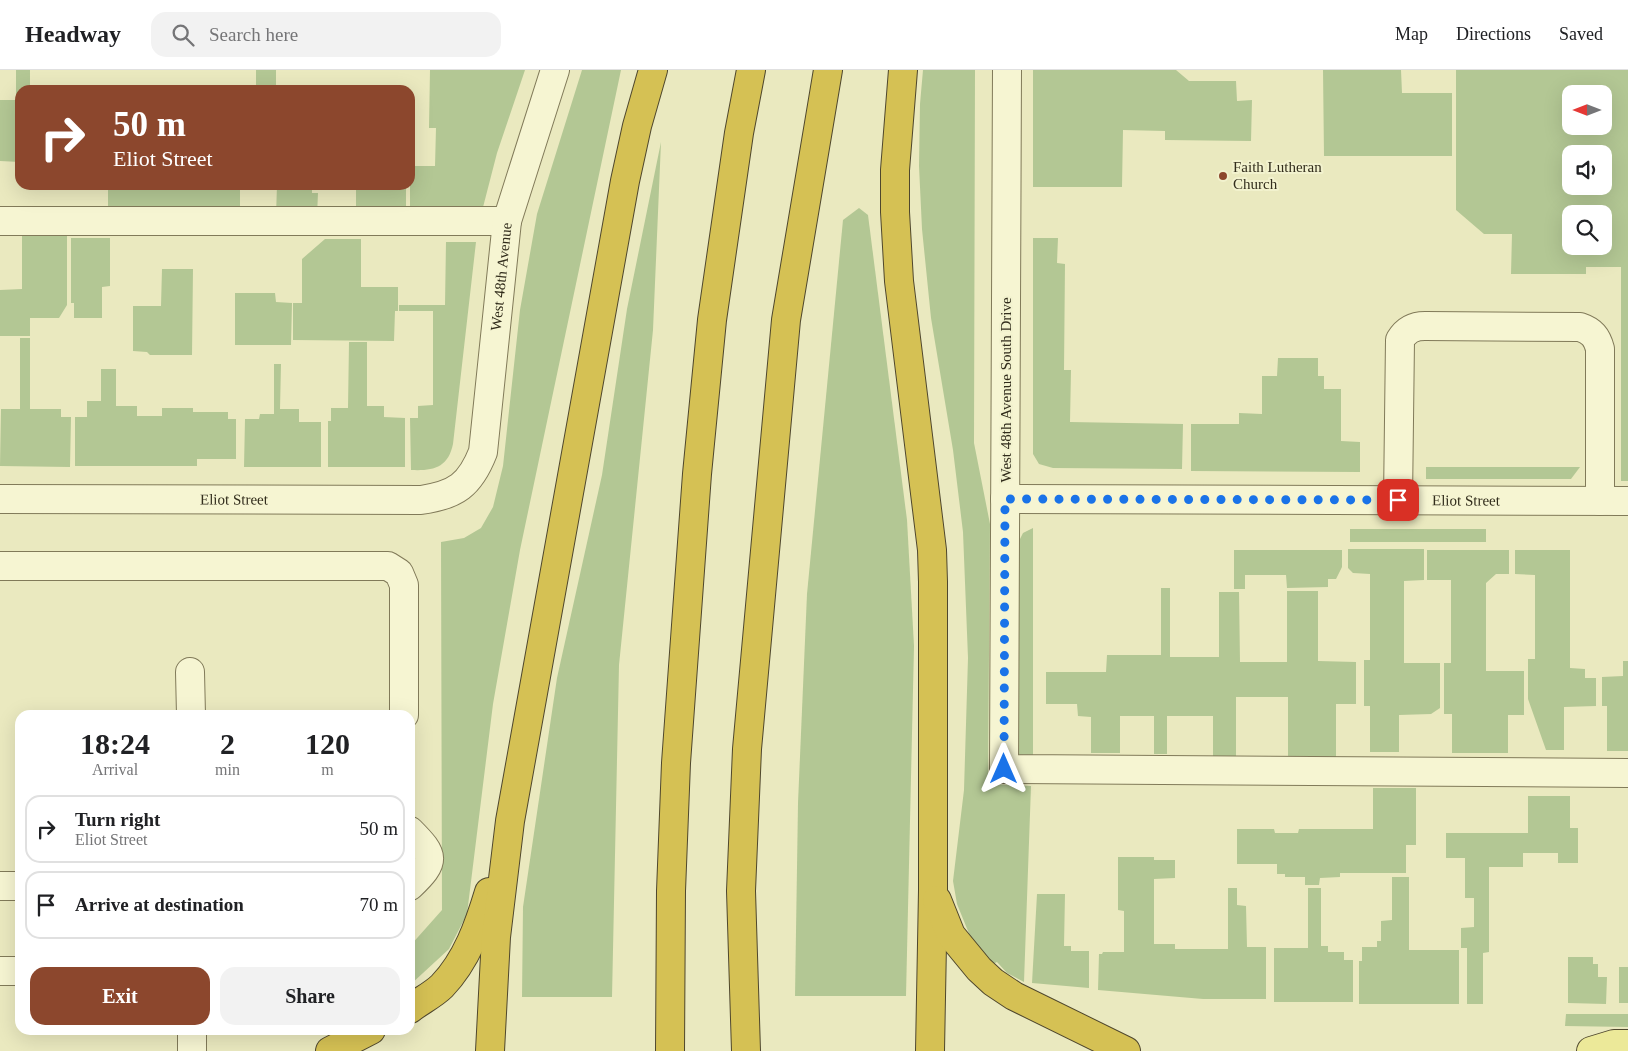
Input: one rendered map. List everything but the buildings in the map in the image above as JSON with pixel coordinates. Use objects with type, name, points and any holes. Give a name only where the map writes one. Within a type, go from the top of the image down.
[{"type":"highway","points":[[490,1051],[496,938],[510,821],[625,181],[637,126],[653,70]]},
{"type":"highway","points":[[670,1051],[671,891],[676,763],[697,474],[712,320],[739,133],[751,70]]},
{"type":"highway","points":[[746,1051],[741,891],[747,749],[786,320],[828,70]]},
{"type":"highway","points":[[903,70],[895,170],[895,212],[899,281],[932,550],[934,614],[930,1051]]},
{"type":"highway","points":[[415,1005],[441,987],[462,960],[481,920],[510,821]]},
{"type":"highway","points":[[932,890],[951,935],[979,969],[993,982],[1014,996],[1126,1051]]},
{"type":"highway","points":[[330,1051],[361,1035]]},
{"type":"main road","points":[[1590,1051],[1614,1044],[1628,1044]]},
{"type":"street","name":"West 48th Avenue","points":[[464,484],[476,470],[482,452],[507,221],[555,70]]},
{"type":"street","name":"West 48th Avenue South Drive","points":[[1007,70],[1004,769],[1628,773]]},
{"type":"street","points":[[0,221],[507,221]]},
{"type":"street","points":[[1398,500],[1400,340],[1404,334],[1418,326],[1425,326],[1580,327],[1594,334],[1600,348],[1600,501]]},
{"type":"street","name":"Eliot Street","points":[[0,500],[421,500],[451,493],[464,484]]},
{"type":"street","name":"Eliot Street","points":[[1005,499],[1628,501]]},
{"type":"street","points":[[0,566],[388,566],[399,573],[404,585],[404,710]]},
{"type":"street","points":[[190,672],[191,710]]},
{"type":"street","points":[[415,836],[426,847],[430,859],[426,870],[415,881]]},
{"type":"street","points":[[0,886],[15,886]]},
{"type":"street","points":[[0,971],[15,971]]},
{"type":"street","points":[[192,1035],[192,1051]]},
{"type":"green space","points":[[16,70],[30,70],[30,85],[16,85]]},
{"type":"green space","points":[[256,70],[276,70],[276,85],[256,85]]},
{"type":"green space","points":[[430,70],[525,70],[497,153],[481,215],[410,215],[410,190],[415,190],[415,166],[435,166],[436,128],[429,128]]},
{"type":"green space","points":[[582,70],[621,70],[520,550],[493,704],[467,914],[449,949],[415,980],[415,940],[442,910],[441,542],[464,538],[481,528],[493,507],[503,466],[520,310],[537,214]]},
{"type":"green space","points":[[923,70],[975,70],[974,443],[990,524],[988,784],[1031,786],[1024,982],[1007,973],[997,962],[991,965],[970,936],[957,904],[953,881],[964,790],[968,658],[963,532],[953,450],[931,318],[922,229],[919,166],[920,104]]},
{"type":"green space","points":[[1033,70],[1176,70],[1189,81],[1236,81],[1237,101],[1252,100],[1251,141],[1165,140],[1165,131],[1123,130],[1122,187],[1033,187]]},
{"type":"green space","points":[[1323,70],[1401,70],[1402,93],[1452,93],[1452,156],[1324,156]]},
{"type":"green space","points":[[1456,70],[1628,70],[1628,481],[1621,481],[1621,267],[1586,267],[1586,274],[1511,274],[1512,234],[1484,234],[1456,210]]},
{"type":"green space","points":[[0,100],[15,100],[15,162],[0,161]]},
{"type":"green space","points":[[661,142],[653,330],[619,665],[612,997],[522,997],[523,907],[557,678],[602,475],[627,309]]},
{"type":"green space","points":[[108,190],[240,190],[240,215],[108,215]]},
{"type":"green space","points":[[277,190],[312,190],[312,193],[318,193],[317,216],[276,216]]},
{"type":"green space","points":[[356,190],[406,190],[406,215],[356,215]]},
{"type":"green space","points":[[859,208],[868,215],[907,520],[914,646],[906,996],[795,996],[798,803],[807,594],[843,220]]},
{"type":"green space","points":[[22,236],[67,236],[67,305],[59,318],[30,318],[30,336],[0,336],[0,290],[22,289]]},
{"type":"green space","points":[[71,238],[110,238],[110,286],[102,287],[102,318],[74,318],[74,303],[71,303]]},
{"type":"green space","points":[[1033,238],[1058,238],[1057,263],[1065,264],[1064,370],[1071,370],[1070,422],[1183,424],[1182,469],[1053,468],[1039,464],[1033,454]]},
{"type":"green space","points":[[325,239],[361,239],[361,287],[398,287],[398,311],[395,311],[394,341],[293,340],[293,303],[302,303],[302,259]]},
{"type":"green space","points":[[446,242],[476,242],[453,444],[451,452],[443,463],[433,469],[411,470],[410,418],[418,418],[418,406],[433,405],[433,311],[399,311],[399,305],[445,305]]},
{"type":"green space","points":[[162,269],[193,269],[192,355],[150,355],[147,352],[133,351],[133,306],[161,306]]},
{"type":"green space","points":[[235,293],[275,293],[276,302],[292,303],[291,345],[235,345]]},
{"type":"green space","points":[[20,338],[30,338],[30,409],[61,409],[61,417],[71,417],[70,467],[0,466],[1,409],[20,409]]},
{"type":"green space","points":[[349,342],[367,342],[367,406],[384,406],[384,417],[405,418],[405,467],[328,467],[328,421],[331,421],[331,408],[348,408]]},
{"type":"green space","points":[[1278,358],[1318,358],[1318,376],[1324,376],[1324,389],[1341,389],[1341,441],[1360,442],[1360,472],[1191,471],[1191,424],[1239,424],[1239,413],[1262,414],[1262,376],[1277,376]]},
{"type":"green space","points":[[274,364],[281,364],[280,409],[299,409],[299,422],[321,422],[321,467],[244,467],[245,419],[259,419],[260,414],[274,414]]},
{"type":"green space","points":[[101,369],[116,369],[116,406],[137,406],[137,416],[162,416],[162,408],[193,408],[193,412],[228,412],[228,419],[236,419],[236,459],[197,459],[197,466],[75,466],[75,417],[87,417],[87,401],[101,401]]},
{"type":"green space","points":[[1426,467],[1580,467],[1571,479],[1426,479]]},
{"type":"green space","points":[[1033,528],[1033,756],[1017,756],[1017,545],[1023,533]]},
{"type":"green space","points":[[1350,529],[1486,529],[1486,542],[1350,542]]},
{"type":"green space","points":[[1348,549],[1424,549],[1424,580],[1404,581],[1404,663],[1440,663],[1440,708],[1431,714],[1399,715],[1399,752],[1370,752],[1370,706],[1364,706],[1364,660],[1370,660],[1370,574],[1353,573],[1348,568]]},
{"type":"green space","points":[[1234,550],[1342,550],[1342,567],[1336,579],[1328,579],[1328,587],[1287,588],[1286,575],[1245,575],[1245,589],[1234,589]]},
{"type":"green space","points":[[1427,550],[1509,550],[1509,574],[1496,574],[1486,583],[1486,671],[1524,671],[1524,715],[1508,715],[1508,753],[1452,753],[1452,714],[1444,714],[1444,663],[1451,663],[1451,580],[1427,580]]},
{"type":"green space","points":[[1515,550],[1570,550],[1570,668],[1585,669],[1585,678],[1596,678],[1596,706],[1564,707],[1564,750],[1546,750],[1528,699],[1528,659],[1535,659],[1535,575],[1515,574]]},
{"type":"green space","points":[[1161,588],[1170,588],[1170,657],[1219,657],[1219,592],[1239,592],[1240,662],[1287,662],[1287,591],[1318,591],[1318,661],[1356,662],[1356,704],[1336,704],[1336,757],[1288,757],[1288,697],[1236,697],[1236,757],[1213,757],[1213,716],[1167,716],[1167,754],[1154,754],[1154,716],[1120,716],[1120,753],[1091,753],[1091,717],[1078,716],[1077,704],[1046,704],[1046,672],[1106,672],[1107,655],[1161,655]]},
{"type":"green space","points":[[1623,661],[1628,661],[1628,751],[1607,751],[1607,706],[1602,706],[1602,677],[1623,676]]},
{"type":"green space","points":[[1373,788],[1416,788],[1416,845],[1406,845],[1406,873],[1340,873],[1340,877],[1320,878],[1319,885],[1305,885],[1305,877],[1285,877],[1285,874],[1277,874],[1277,864],[1237,864],[1237,829],[1274,829],[1275,833],[1298,833],[1299,829],[1373,829]]},
{"type":"green space","points":[[1528,796],[1570,796],[1570,828],[1578,828],[1578,863],[1558,863],[1558,853],[1523,853],[1523,867],[1489,867],[1489,952],[1483,953],[1483,1004],[1467,1004],[1467,948],[1461,948],[1461,928],[1474,927],[1474,898],[1465,898],[1465,858],[1446,858],[1446,833],[1528,833]]},
{"type":"green space","points":[[1118,857],[1154,857],[1154,860],[1175,860],[1175,878],[1154,879],[1154,944],[1175,944],[1175,949],[1228,949],[1228,888],[1237,888],[1237,905],[1246,906],[1247,947],[1266,947],[1266,999],[1203,999],[1098,990],[1099,954],[1103,952],[1124,952],[1124,911],[1118,910]]},
{"type":"green space","points":[[1392,877],[1409,877],[1409,950],[1459,950],[1459,1004],[1359,1004],[1359,961],[1362,961],[1362,947],[1377,947],[1377,941],[1381,941],[1381,921],[1392,920]]},
{"type":"green space","points":[[1308,888],[1321,888],[1321,946],[1328,946],[1328,952],[1344,952],[1344,960],[1353,960],[1353,1002],[1274,1002],[1274,948],[1308,948]]},
{"type":"green space","points":[[1037,894],[1065,894],[1064,946],[1071,946],[1071,951],[1089,951],[1089,988],[1032,983]]},
{"type":"green space","points":[[1568,957],[1593,957],[1593,964],[1598,964],[1598,977],[1607,977],[1606,1004],[1568,1003]]},
{"type":"green space","points":[[1619,967],[1628,967],[1628,1003],[1619,1003]]},
{"type":"green space","points":[[1566,1014],[1628,1014],[1628,1027],[1565,1026]]},
{"type":"place","name":"Faith Lutheran Church","points":[[1223,176]]},
{"type":"route","points":[[1004,769],[1005,499],[1398,500]]}]
